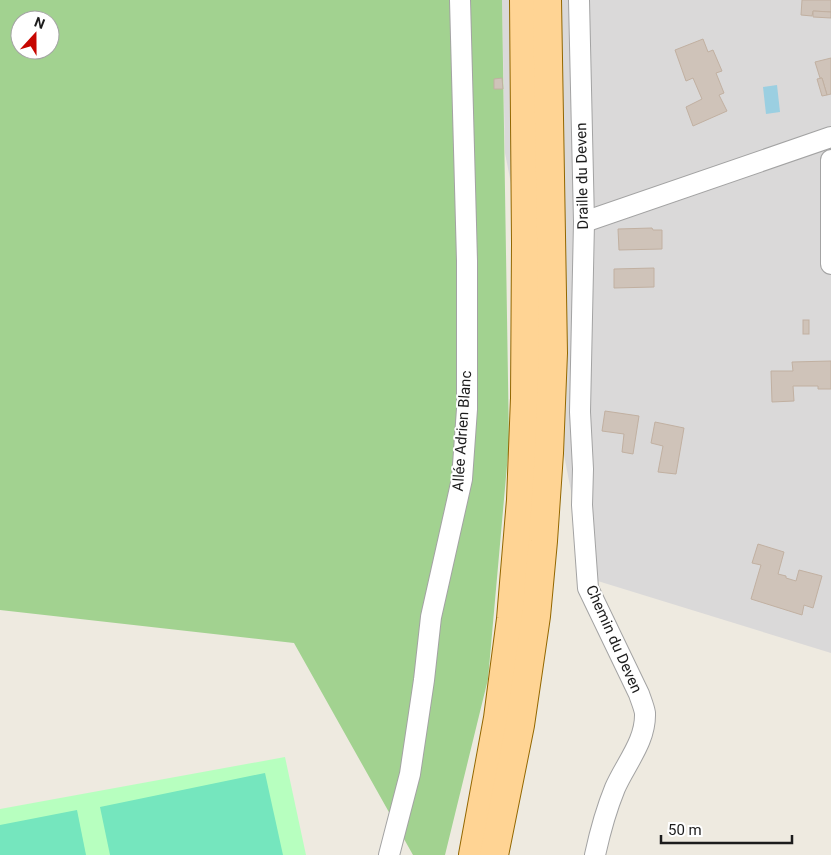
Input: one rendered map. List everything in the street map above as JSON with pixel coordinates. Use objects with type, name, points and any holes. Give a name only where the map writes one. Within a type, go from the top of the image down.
[{"type":"main road","points":[[473,855],[498,718],[511,619],[521,500],[525,398],[526,273],[524,0]]},
{"type":"main road","points":[[494,855],[520,725],[536,616],[549,452],[553,353],[547,0]]},
{"type":"street","name":"Allée Adrien Blanc","points":[[389,855],[410,774],[431,617],[462,479],[467,409],[467,261],[460,0]]},
{"type":"street","name":"Draille du Deven","points":[[579,0],[584,222],[582,352]]},
{"type":"street","points":[[584,222],[829,144]]},
{"type":"street","points":[[831,160],[831,264]]},
{"type":"street","name":"Chemin du Deven","points":[[582,352],[580,412],[583,469],[582,505],[588,588],[639,694],[644,713],[641,742],[629,759],[616,787],[603,820],[595,855]]},
{"type":"shaded area","points":[[502,0],[831,0],[831,653],[588,578],[505,153]]},
{"type":"green space","points":[[0,0],[502,0],[509,443],[488,679],[445,855],[413,855],[294,643],[0,610]]},
{"type":"green space","points":[[285,757],[306,855],[0,855],[0,809]]},
{"type":"green space","points":[[265,773],[283,855],[110,855],[100,807]]},
{"type":"green space","points":[[77,810],[86,855],[0,855],[0,825]]},
{"type":"water","points":[[777,85],[780,112],[766,114],[763,87]]},
{"type":"building","points":[[802,0],[831,0],[831,12],[813,11],[812,16],[801,15]]},
{"type":"building","points":[[813,11],[831,12],[831,18],[813,17]]},
{"type":"building","points":[[703,39],[708,52],[713,50],[722,71],[716,73],[724,93],[719,95],[727,111],[693,126],[686,107],[702,99],[693,78],[686,81],[675,50]]},
{"type":"building","points":[[831,58],[831,94],[827,95],[815,62]]},
{"type":"building","points":[[502,78],[503,89],[494,89],[494,79]]},
{"type":"building","points":[[822,78],[827,95],[822,96],[817,79]]},
{"type":"building","points":[[652,228],[653,230],[662,230],[662,249],[619,250],[618,229]]},
{"type":"building","points":[[654,268],[654,287],[614,288],[614,269]]},
{"type":"building","points":[[803,320],[809,320],[809,334],[803,334]]},
{"type":"building","points":[[831,361],[831,389],[818,389],[818,386],[793,386],[794,401],[772,402],[771,371],[793,371],[792,362]]},
{"type":"building","points":[[605,411],[639,416],[633,454],[622,452],[624,434],[602,431]]},
{"type":"building","points":[[655,422],[684,428],[676,474],[658,472],[663,446],[651,443]]},
{"type":"building","points":[[758,544],[784,552],[778,574],[786,576],[786,578],[796,581],[799,570],[822,576],[813,608],[804,605],[802,615],[751,599],[761,565],[752,563]]}]
